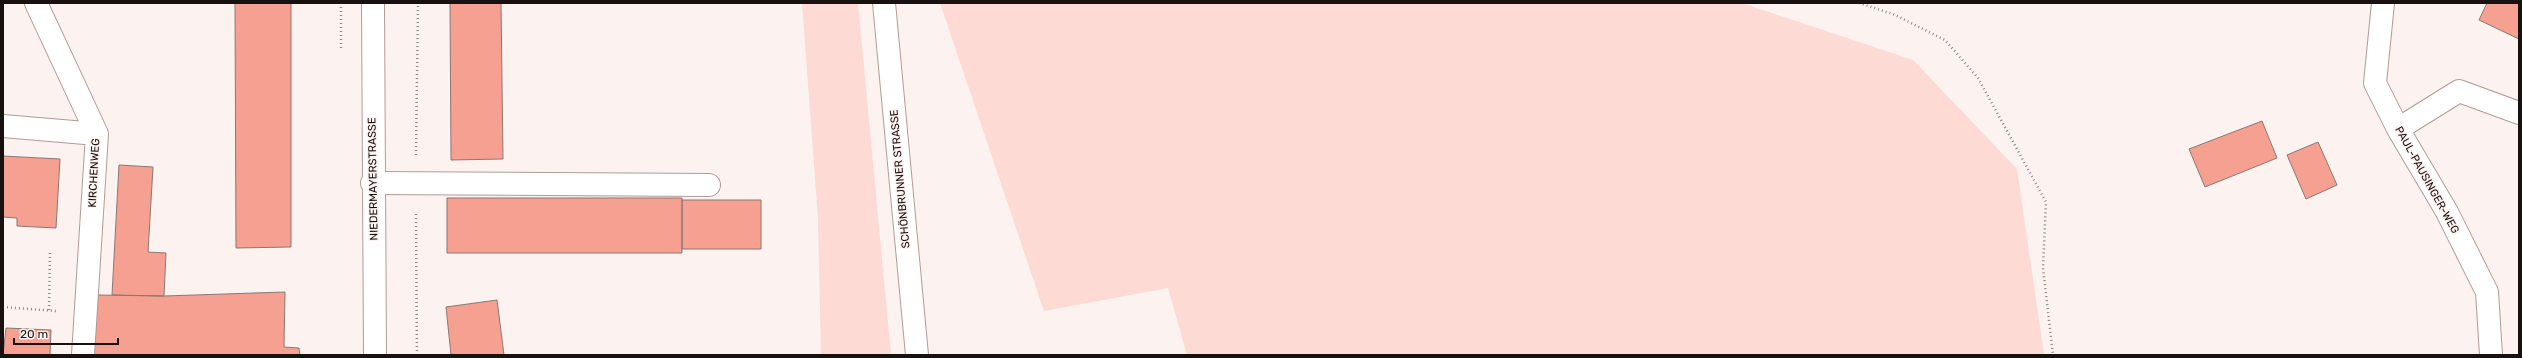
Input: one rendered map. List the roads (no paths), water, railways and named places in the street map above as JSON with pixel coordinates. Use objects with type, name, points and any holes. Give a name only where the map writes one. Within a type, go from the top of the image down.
[{"type":"street","name":"KIRCHENWEG","points":[[36,3],[97,134],[83,355]]},
{"type":"street","name":"NIEDERMAYERSTRASSE","points":[[373,3],[372,184],[374,355]]},
{"type":"street","name":"SCHÖNBRUNNER STRASSE","points":[[884,3],[917,355]]},
{"type":"street","name":"PAUL-PAUSINGER-WEG","points":[[2383,3],[2375,83],[2398,129],[2447,212],[2487,292],[2491,355]]},
{"type":"street","points":[[2398,129],[2459,91],[2519,113]]},
{"type":"street","points":[[3,126],[97,134]]},
{"type":"street","points":[[372,184],[708,185]]}]
